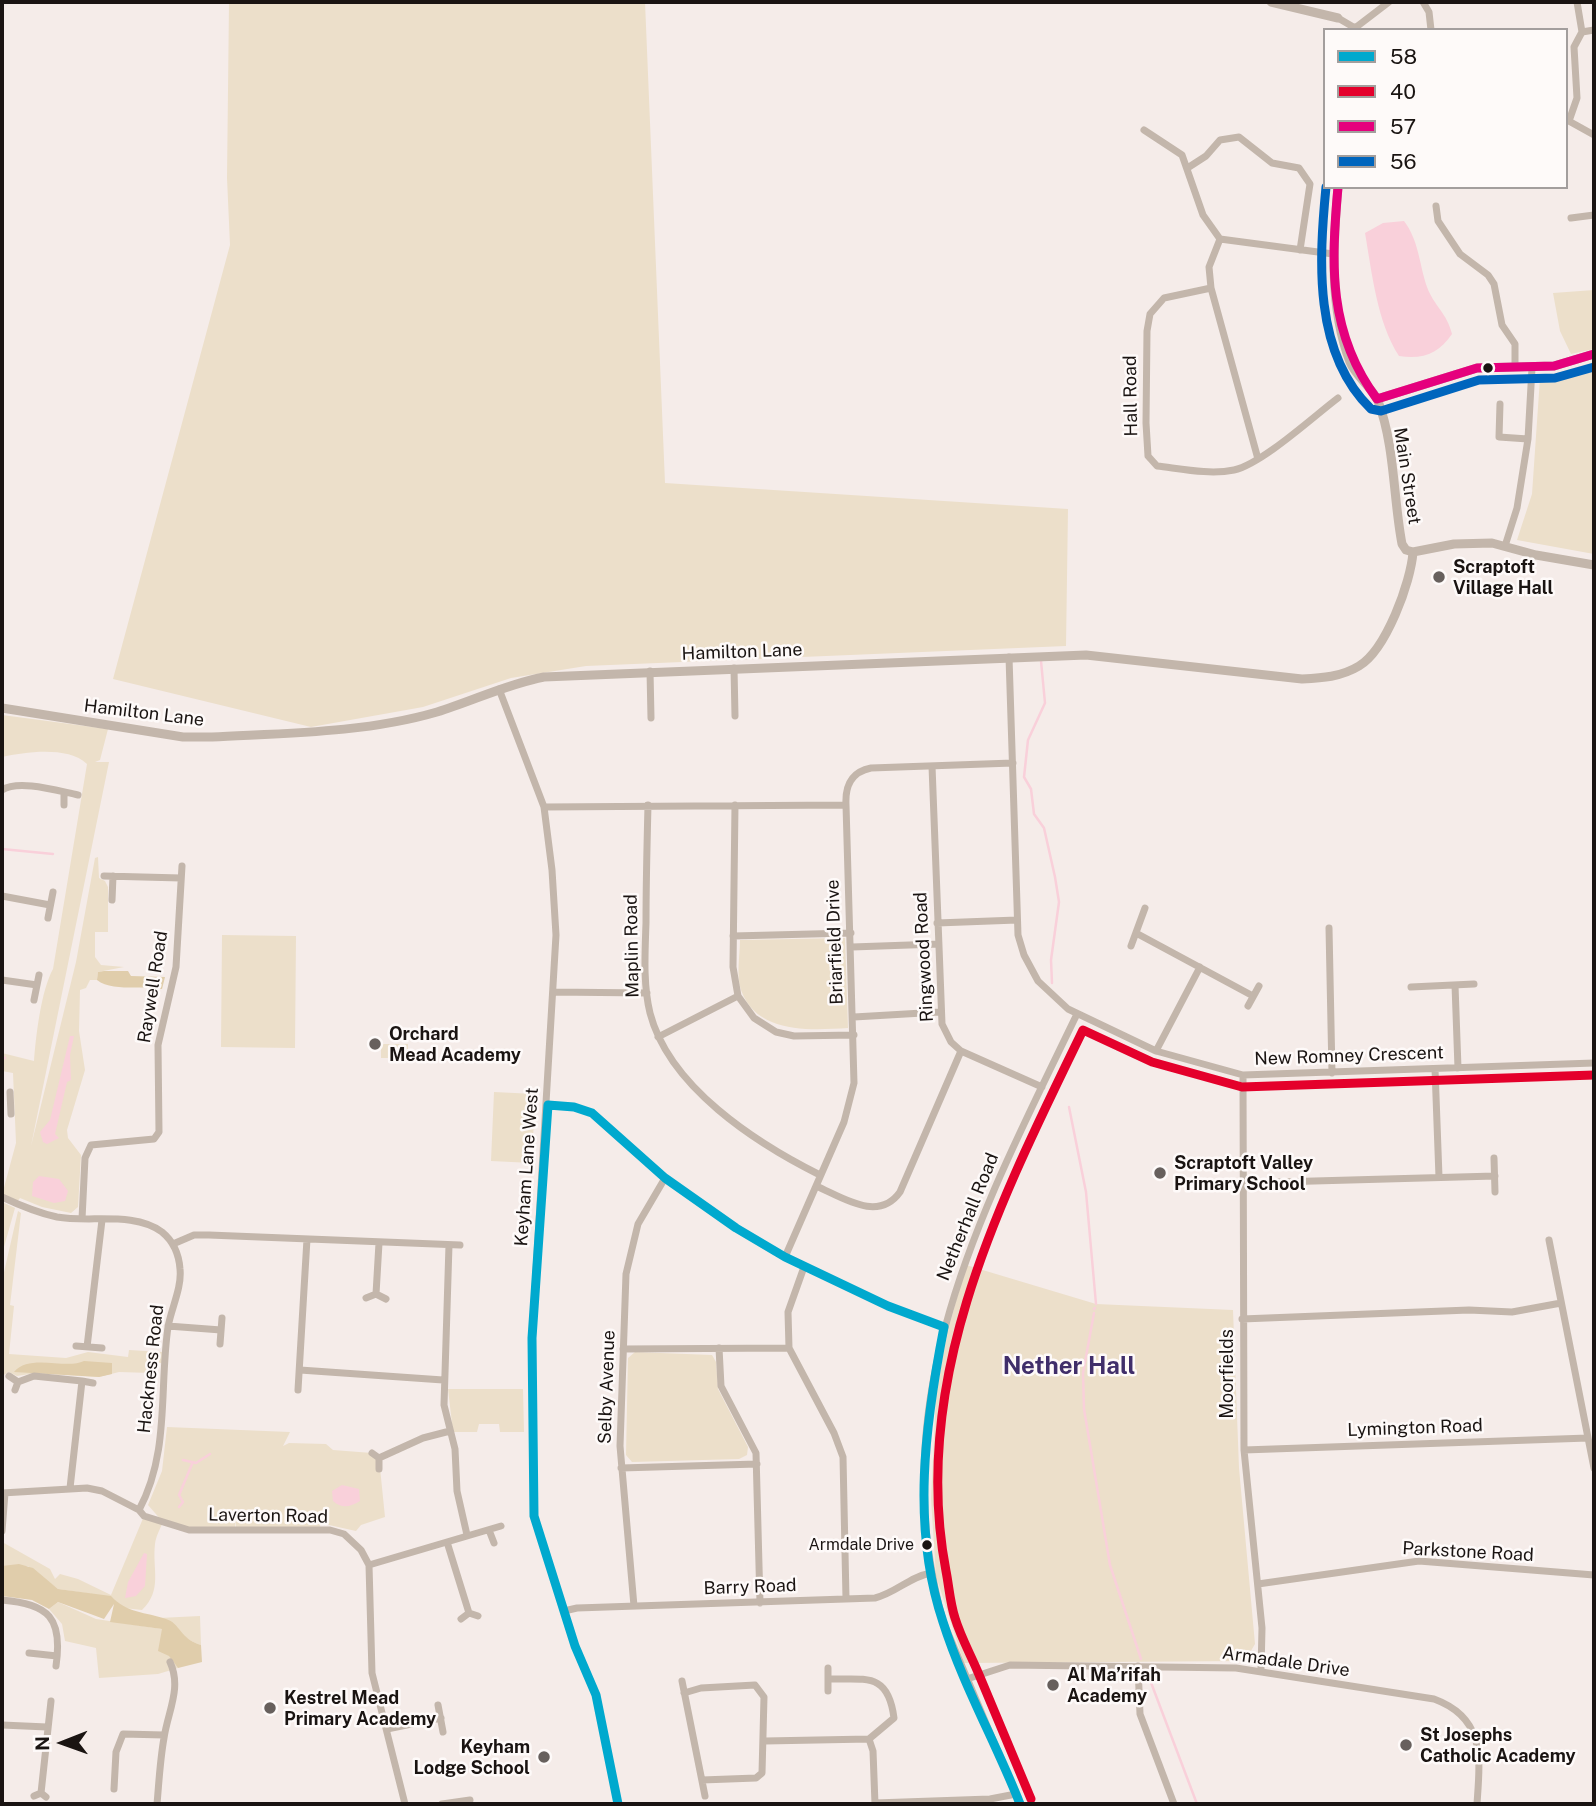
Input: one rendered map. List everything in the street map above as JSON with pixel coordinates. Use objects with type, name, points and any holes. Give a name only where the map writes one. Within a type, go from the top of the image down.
[{"type":"street","points":[[1271,2],[1338,18],[1354,28]]},
{"type":"street","points":[[1357,28],[1389,2]]},
{"type":"street","points":[[1423,2],[1429,12],[1431,28]]},
{"type":"street","points":[[1577,2],[1582,32],[1574,47],[1577,98],[1568,120],[1594,135]]},
{"type":"street","points":[[1582,32],[1594,30]]},
{"type":"street","points":[[1144,130],[1182,155],[1189,167],[1203,215],[1220,239],[1333,254]]},
{"type":"street","points":[[1189,167],[1206,156],[1220,139],[1239,137],[1272,163],[1299,168],[1310,184],[1300,250]]},
{"type":"street","points":[[1338,189],[1333,254],[1338,307],[1350,362],[1360,380],[1377,399],[1477,368],[1555,366],[1594,354]]},
{"type":"street","points":[[1436,206],[1438,221],[1460,254],[1488,275],[1494,284],[1502,325],[1515,345],[1515,367]]},
{"type":"street","points":[[1571,218],[1594,215]]},
{"type":"street","points":[[1220,239],[1209,267],[1211,288],[1258,459]]},
{"type":"street","name":"Hall Road","points":[[1211,288],[1164,298],[1150,314],[1146,370],[1149,456],[1157,466],[1194,471],[1235,470],[1258,459],[1338,398]]},
{"type":"street","points":[[1505,545],[1517,508],[1528,439],[1532,368]]},
{"type":"street","name":"Main Street","points":[[1377,399],[1388,446],[1402,544],[1406,550],[1413,552]]},
{"type":"street","points":[[1500,404],[1499,436],[1528,439]]},
{"type":"street","points":[[1413,552],[1454,544],[1505,545],[1536,555],[1594,565]]},
{"type":"street","name":"Hamilton Lane","points":[[2,708],[183,737],[212,737],[387,723],[437,712],[499,689],[544,677],[650,671],[1098,656],[1302,680],[1332,678],[1360,666],[1378,649],[1404,590],[1412,567],[1413,552]]},
{"type":"street","name":"New Romney Crescent","points":[[1009,657],[1020,945],[1033,973],[1052,997],[1077,1014],[1156,1051],[1243,1075],[1594,1063]]},
{"type":"street","points":[[734,668],[735,716]]},
{"type":"street","points":[[650,671],[651,718]]},
{"type":"street","name":"Keyham Lane West","points":[[499,689],[544,807],[556,935],[548,1105],[532,1338],[534,1516],[564,1611],[596,1695],[618,1804]]},
{"type":"street","name":"Briarfield Drive","points":[[785,1257],[851,1097],[855,1069],[846,805],[849,782],[862,770],[1013,763]]},
{"type":"street","name":"Ringwood Road","points":[[932,766],[940,1012],[947,1036],[961,1051]]},
{"type":"street","points":[[2,790],[9,786],[78,795]]},
{"type":"street","points":[[64,805],[65,792]]},
{"type":"street","name":"Maplin Road","points":[[648,805],[647,993],[658,1037],[674,1065],[699,1093],[762,1140],[820,1175]]},
{"type":"street","points":[[735,805],[733,975],[738,996],[754,1018],[776,1032],[803,1037],[855,1035]]},
{"type":"street","points":[[544,807],[846,805]]},
{"type":"street","name":"Raywell Road","points":[[82,1219],[85,1158],[92,1145],[154,1139],[159,1132],[158,1045],[176,967],[182,866]]},
{"type":"street","points":[[104,876],[181,878]]},
{"type":"street","points":[[112,900],[113,876]]},
{"type":"street","points":[[48,918],[53,891]]},
{"type":"street","points":[[2,896],[50,905]]},
{"type":"street","points":[[1131,946],[1145,908]]},
{"type":"street","points":[[937,923],[1017,920]]},
{"type":"street","points":[[1329,928],[1332,1073]]},
{"type":"street","points":[[733,936],[851,933]]},
{"type":"street","points":[[1136,933],[1254,996]]},
{"type":"street","points":[[852,947],[938,944]]},
{"type":"street","points":[[1156,1051],[1200,967]]},
{"type":"street","points":[[34,1000],[38,975]]},
{"type":"street","points":[[2,980],[37,985]]},
{"type":"street","points":[[1411,988],[1475,984]]},
{"type":"street","points":[[1455,985],[1458,1068]]},
{"type":"street","points":[[1248,1006],[1259,986]]},
{"type":"street","points":[[554,992],[647,993]]},
{"type":"street","points":[[658,1037],[738,996]]},
{"type":"street","points":[[854,1017],[940,1012]]},
{"type":"street","name":"Netherhall Road","points":[[1020,1804],[943,1621],[931,1573],[926,1439],[944,1327],[972,1238],[1077,1014]]},
{"type":"street","points":[[816,1186],[866,1208],[882,1207],[892,1201],[900,1192],[961,1051],[1042,1087]]},
{"type":"street","points":[[1435,1069],[1439,1177]]},
{"type":"street","name":"Moorfields","points":[[1243,1075],[1244,1450],[1258,1584],[1261,1671]]},
{"type":"street","points":[[10,1092],[6,1103],[11,1114]]},
{"type":"street","points":[[548,1105],[574,1107],[592,1113],[665,1178],[736,1228],[785,1257],[888,1306],[944,1327]]},
{"type":"street","points":[[1494,1158],[1495,1192]]},
{"type":"street","points":[[1242,1183],[1495,1175]]},
{"type":"street","name":"Selby Avenue","points":[[634,1606],[621,1468],[626,1273],[630,1248],[643,1212],[665,1178]]},
{"type":"street","points":[[2,1197],[47,1215],[143,1223],[162,1233],[173,1244],[194,1235],[460,1245]]},
{"type":"street","points":[[87,1347],[102,1220]]},
{"type":"street","points":[[298,1390],[307,1239]]},
{"type":"street","points":[[1549,1240],[1594,1468]]},
{"type":"street","points":[[376,1294],[379,1243]]},
{"type":"street","name":"Hackness Road","points":[[139,1510],[152,1484],[159,1448],[168,1326],[180,1272],[173,1244]]},
{"type":"street","points":[[449,1245],[443,1380],[450,1431],[456,1449],[459,1510],[467,1535]]},
{"type":"street","points":[[804,1267],[788,1312],[789,1348],[834,1433],[843,1457],[846,1599]]},
{"type":"street","points":[[366,1298],[376,1294],[386,1298]]},
{"type":"street","points":[[1242,1319],[1469,1310],[1512,1312],[1561,1303]]},
{"type":"street","points":[[220,1344],[222,1318]]},
{"type":"street","points":[[168,1326],[221,1330]]},
{"type":"street","points":[[76,1346],[102,1348]]},
{"type":"street","points":[[719,1348],[721,1386],[752,1441],[757,1464],[761,1603]]},
{"type":"street","points":[[623,1349],[789,1348]]},
{"type":"street","points":[[300,1370],[443,1380]]},
{"type":"street","points":[[9,1376],[16,1386],[34,1376],[93,1383]]},
{"type":"street","points":[[70,1488],[82,1381]]},
{"type":"street","points":[[379,1469],[376,1455],[450,1431]]},
{"type":"street","name":"Lymington Road","points":[[1244,1450],[1588,1438]]},
{"type":"street","points":[[621,1468],[757,1464]]},
{"type":"street","name":"Laverton Road","points":[[3,1493],[70,1488],[102,1491],[139,1510],[144,1516],[189,1530],[330,1530],[344,1534],[361,1550],[369,1565]]},
{"type":"street","points":[[2,1531],[3,1493]]},
{"type":"street","points":[[405,1804],[372,1673],[369,1565],[501,1526]]},
{"type":"street","points":[[489,1530],[494,1543]]},
{"type":"street","points":[[447,1542],[469,1613]]},
{"type":"street","name":"Parkstone Road","points":[[1258,1584],[1419,1562],[1594,1575]]},
{"type":"street","name":"Barry Road","points":[[564,1611],[880,1597],[912,1577],[931,1573]]},
{"type":"street","points":[[2,1600],[30,1604],[49,1616],[59,1636],[56,1666]]},
{"type":"street","points":[[469,1613],[478,1616]]},
{"type":"street","points":[[461,1619],[469,1613]]},
{"type":"street","points":[[29,1653],[57,1656]]},
{"type":"street","points":[[157,1804],[164,1735],[174,1696],[176,1675],[170,1662]]},
{"type":"street","name":"Armadale Drive","points":[[967,1679],[1010,1665],[1261,1671],[1427,1698],[1452,1708],[1466,1721],[1478,1745],[1476,1804]]},
{"type":"street","points":[[1138,1666],[1140,1714],[1174,1804]]},
{"type":"street","points":[[828,1668],[828,1691]]},
{"type":"street","points":[[828,1679],[874,1680],[881,1684],[894,1718],[869,1739]]},
{"type":"street","points":[[682,1681],[705,1796]]},
{"type":"street","points":[[684,1693],[701,1688],[758,1687],[764,1697],[763,1770],[756,1778],[702,1780]]},
{"type":"street","points":[[40,1795],[51,1701]]},
{"type":"street","points":[[438,1705],[443,1732]]},
{"type":"street","points":[[387,1729],[441,1718]]},
{"type":"street","points":[[2,1725],[47,1727]]},
{"type":"street","points":[[114,1789],[117,1746],[122,1734],[164,1735]]},
{"type":"street","points":[[765,1741],[860,1737],[869,1739]]},
{"type":"street","points":[[869,1739],[873,1751],[875,1804],[990,1799],[1016,1794]]},
{"type":"street","points":[[442,1804],[470,1800]]},
{"type":"shaded area","points":[[229,2],[645,2],[665,483],[1068,509],[1066,646],[586,666],[511,678],[423,707],[311,727],[113,679],[230,245],[227,178]]},
{"type":"shaded area","points":[[1404,221],[1416,244],[1427,287],[1447,320],[1452,334],[1442,346],[1430,354],[1416,357],[1399,356],[1385,328],[1376,297],[1365,233],[1383,223]]},
{"type":"shaded area","points":[[1594,290],[1594,349],[1571,354],[1560,331],[1553,293]]},
{"type":"shaded area","points":[[1594,362],[1594,554],[1517,540],[1532,494],[1540,378]]},
{"type":"shaded area","points":[[2,715],[108,729],[100,760],[95,762],[109,762],[31,1146],[76,962],[95,858],[98,857],[99,878],[105,881],[108,887],[108,932],[95,932],[95,957],[101,965],[124,967],[98,972],[97,980],[90,980],[86,988],[80,990],[79,1031],[85,1070],[67,1130],[68,1138],[81,1155],[78,1207],[71,1213],[42,1207],[20,1198],[16,1203],[2,1195],[16,1143],[13,1073],[2,1071],[2,1053],[34,1061],[45,989],[53,969],[87,764],[69,755],[46,752],[2,757]]},
{"type":"shaded area","points":[[222,935],[296,936],[295,1048],[221,1047]]},
{"type":"shaded area","points":[[845,938],[848,1028],[787,1027],[759,1015],[749,1005],[741,990],[738,972],[740,940]]},
{"type":"shaded area","points":[[128,971],[131,976],[165,977],[162,989],[119,987],[97,980],[98,972]]},
{"type":"shaded area","points":[[70,1036],[74,1036],[70,1055],[71,1080],[67,1082],[55,1134],[59,1138],[47,1144],[43,1142],[40,1132],[50,1120]]},
{"type":"shaded area","points":[[381,1044],[408,1044],[408,1058],[381,1058]]},
{"type":"shaded area","points":[[494,1092],[535,1094],[532,1163],[491,1161]]},
{"type":"shaded area","points":[[39,1176],[59,1179],[68,1191],[65,1201],[54,1203],[32,1196],[33,1182]]},
{"type":"shaded area","points":[[2,1202],[15,1208],[2,1254]]},
{"type":"shaded area","points":[[18,1211],[21,1213],[10,1305],[14,1306],[9,1354],[66,1358],[88,1352],[128,1357],[129,1350],[162,1352],[162,1363],[154,1363],[151,1373],[119,1372],[99,1377],[36,1373],[17,1376],[9,1372],[2,1376],[2,1281]]},
{"type":"shaded area","points":[[966,1265],[1096,1304],[1233,1310],[1239,1468],[1255,1644],[1245,1661],[964,1663],[936,1576],[931,1499],[936,1395],[947,1334]]},
{"type":"shaded area","points":[[635,1352],[712,1355],[716,1362],[718,1389],[748,1447],[747,1455],[739,1459],[632,1462],[626,1455],[628,1358]]},
{"type":"shaded area","points":[[84,1361],[112,1363],[112,1374],[99,1377],[14,1372],[29,1364],[68,1364]]},
{"type":"shaded area","points":[[448,1389],[523,1389],[524,1432],[500,1432],[499,1424],[479,1424],[477,1432],[453,1432]]},
{"type":"shaded area","points":[[167,1427],[290,1432],[283,1446],[289,1443],[326,1444],[333,1450],[372,1453],[379,1458],[385,1517],[361,1525],[356,1531],[320,1523],[320,1530],[236,1530],[236,1510],[235,1531],[206,1531],[163,1522],[155,1544],[155,1587],[142,1610],[124,1608],[105,1596],[58,1589],[28,1566],[2,1566],[4,1543],[50,1569],[55,1579],[60,1574],[78,1579],[111,1595],[144,1516],[162,1521],[148,1505],[162,1471]]},
{"type":"shaded area","points":[[342,1485],[359,1489],[360,1501],[346,1506],[333,1501],[332,1491]]},
{"type":"shaded area","points":[[144,1553],[147,1554],[145,1586],[136,1596],[125,1598],[128,1582]]},
{"type":"shaded area","points":[[19,1564],[33,1568],[58,1589],[111,1596],[130,1609],[171,1621],[189,1639],[201,1645],[202,1662],[178,1668],[169,1656],[158,1651],[162,1629],[110,1622],[114,1604],[104,1619],[58,1602],[49,1609],[32,1600],[2,1596],[2,1566]]},
{"type":"shaded area","points":[[58,1602],[96,1619],[162,1629],[169,1655],[178,1668],[158,1674],[99,1678],[96,1648],[65,1641],[62,1624],[49,1609]]},
{"type":"shaded area","points":[[200,1616],[201,1645],[189,1640],[171,1624],[159,1618]]},
{"type":"waterway","points":[[1041,661],[1045,703],[1028,740],[1024,777],[1031,789],[1034,814],[1044,828],[1059,902],[1051,960],[1052,983]]},
{"type":"waterway","points":[[2,849],[53,854]]},
{"type":"waterway","points":[[1069,1107],[1086,1192],[1096,1304]]},
{"type":"waterway","points":[[1094,1313],[1083,1373],[1084,1409],[1110,1565],[1141,1659]]},
{"type":"waterway","points":[[183,1460],[196,1463],[210,1454]]},
{"type":"waterway","points":[[179,1507],[183,1502],[179,1495],[192,1464]]},
{"type":"waterway","points":[[1147,1672],[1197,1804]]},
{"type":"transit line","name":"56","points":[[1326,189],[1322,275],[1329,333],[1352,386],[1371,409],[1381,411],[1479,380],[1555,378],[1594,367]]},
{"type":"transit line","name":"57","points":[[1338,189],[1334,244],[1336,298],[1349,349],[1377,399],[1477,368],[1554,366],[1594,354]]},
{"type":"transit line","name":"40","points":[[1031,1799],[953,1612],[938,1499],[940,1429],[951,1360],[970,1292],[994,1225],[1083,1030],[1152,1062],[1242,1087],[1594,1075]]},
{"type":"transit line","name":"58","points":[[618,1804],[596,1695],[575,1646],[534,1516],[532,1338],[548,1105],[574,1107],[592,1113],[665,1178],[736,1228],[785,1257],[888,1306],[944,1327],[931,1401],[924,1475],[927,1549],[933,1586],[951,1645],[1020,1804]]},
{"type":"place","name":"Scraptoft Village Hall","points":[[1439,577]]},
{"type":"place","name":"Orchard Mead Academy","points":[[375,1044]]},
{"type":"place","name":"Scraptoft Valley Primary School","points":[[1160,1173]]},
{"type":"place","name":"Armdale Drive","points":[[927,1545]]},
{"type":"place","name":"Al Ma’rifah Academy","points":[[1053,1685]]},
{"type":"place","name":"Kestrel Mead Primary Academy","points":[[270,1708]]},
{"type":"place","name":"St Josephs Catholic Academy","points":[[1406,1745]]},
{"type":"place","name":"Keyham Lodge School","points":[[544,1757]]},
{"type":"district","name":"Nether Hall","points":[[1069,1367]]}]
